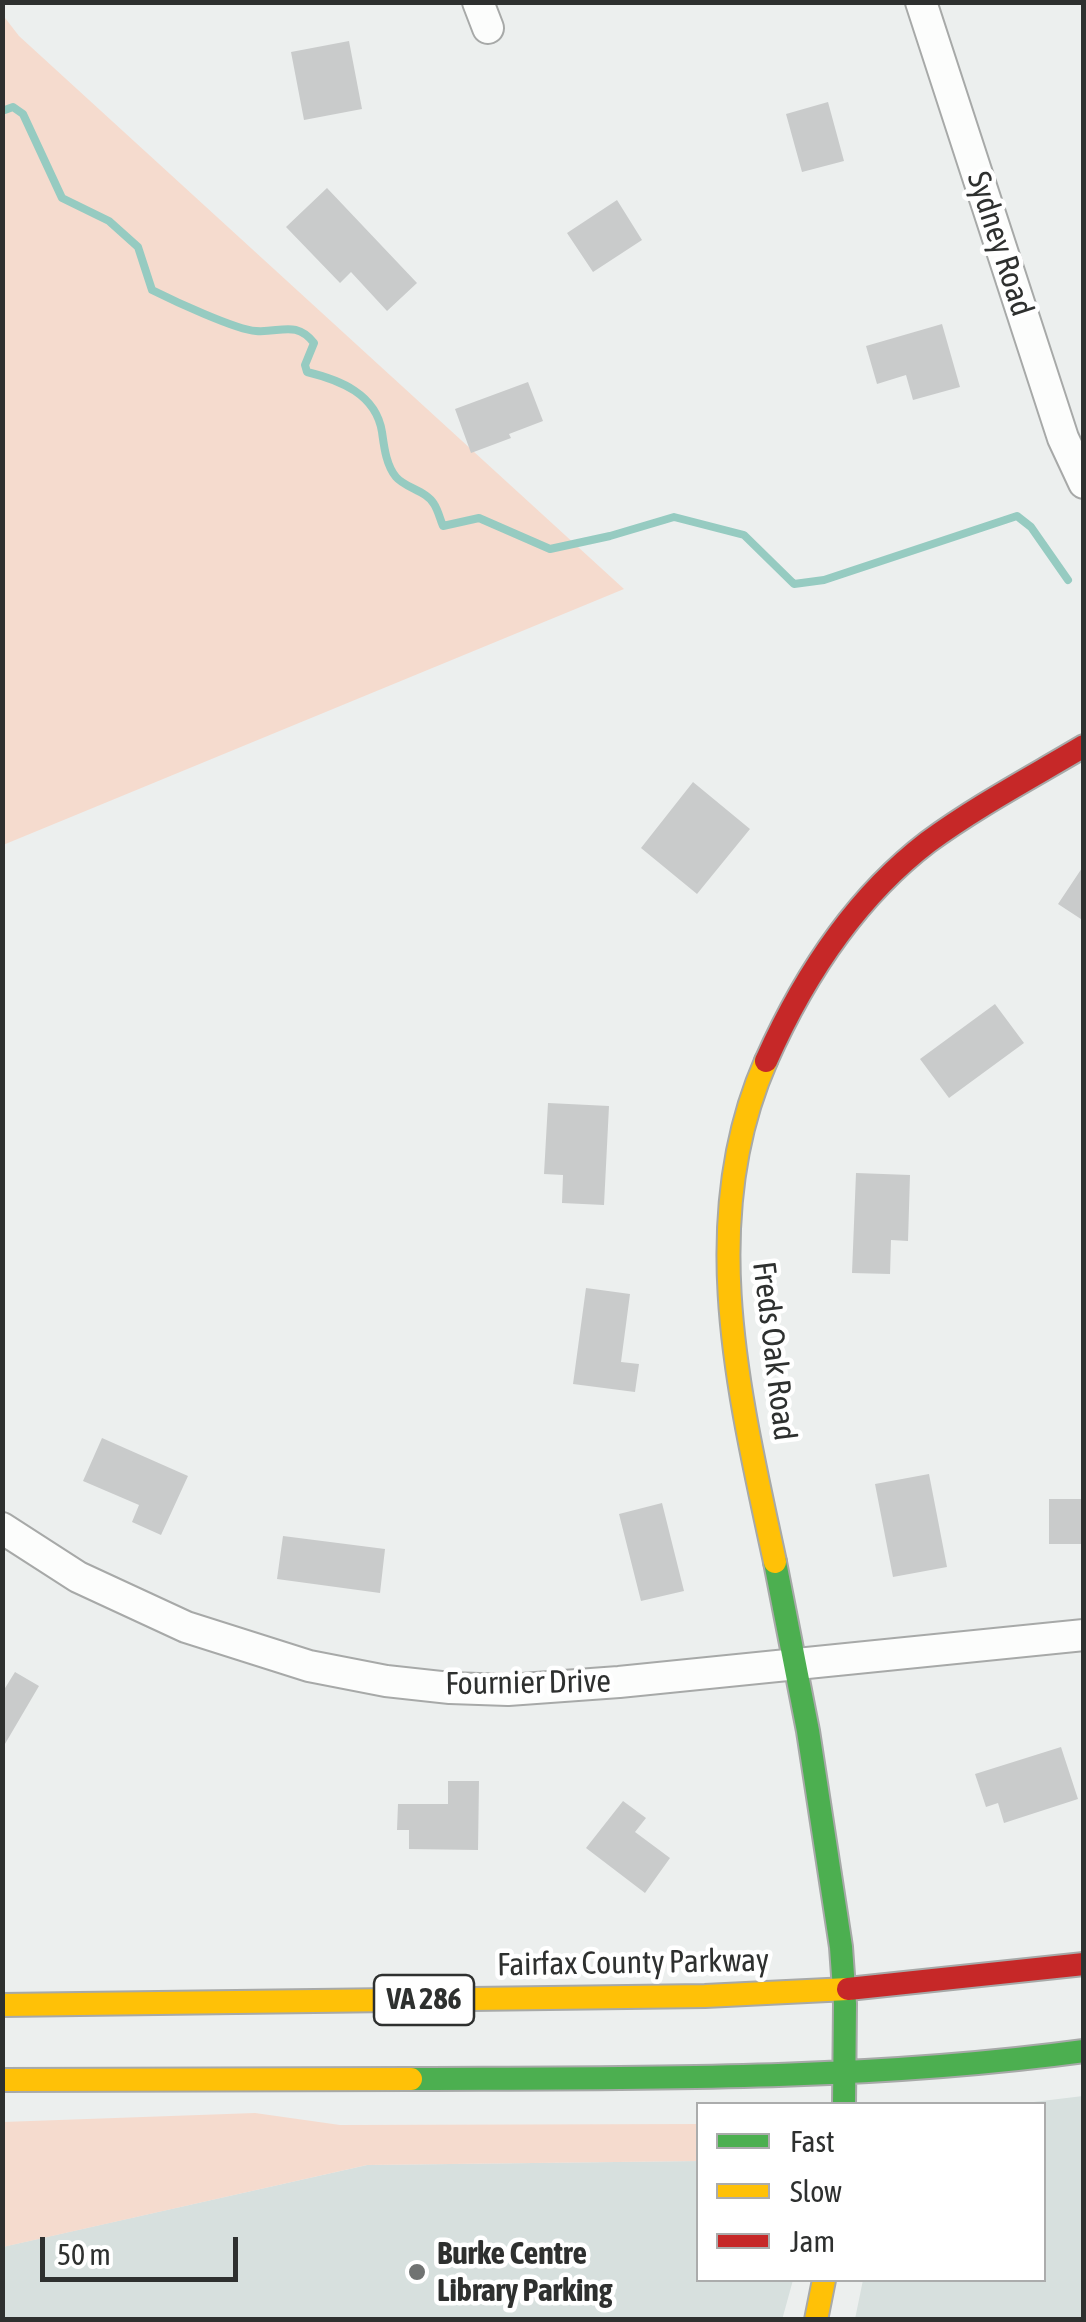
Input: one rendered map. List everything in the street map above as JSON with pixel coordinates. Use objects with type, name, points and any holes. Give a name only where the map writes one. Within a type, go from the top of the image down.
[{"type":"main road","name":"Freds Oak Road","points":[[844,2102],[844,1989],[816,1775],[745,1407],[729,1297],[728,1235],[733,1182],[745,1118],[759,1074],[783,1021],[846,923],[884,881],[945,831],[1084,746]]},
{"type":"main road","name":"Fairfax County Parkway","points":[[2,2005],[704,1996],[844,1989],[1084,1964]]},
{"type":"main road","points":[[2,2080],[460,2080],[845,2072],[1084,2051]]},
{"type":"main road","points":[[816,2320],[824,2282]]},
{"type":"street","name":"Sydney Road","points":[[921,2],[1063,438],[1084,484]]},
{"type":"street","name":"Fournier Drive","points":[[2,1528],[78,1577],[186,1627],[308,1666],[386,1682],[508,1690],[1084,1636]]},
{"type":"shaded area","points":[[2,14],[19,36],[624,589],[3,845]]},
{"type":"shaded area","points":[[1083,2096],[1083,2319],[855,2319],[863,2282],[1046,2282],[1046,2102],[1034,2102]]},
{"type":"shaded area","points":[[255,2113],[340,2125],[696,2124],[696,2161],[367,2165],[3,2247],[3,2122]]},
{"type":"shaded area","name":"Burke Centre Library Parking","points":[[696,2161],[696,2282],[792,2282],[782,2320],[3,2320],[2,2247],[367,2165]]},
{"type":"building","points":[[349,41],[362,109],[304,120],[291,52]]},
{"type":"building","points":[[828,102],[844,161],[802,172],[786,114]]},
{"type":"building","points":[[327,188],[417,283],[387,311],[351,272],[340,283],[286,227]]},
{"type":"building","points":[[617,200],[642,240],[593,272],[567,233]]},
{"type":"building","points":[[942,324],[960,387],[913,400],[906,375],[877,384],[866,346]]},
{"type":"building","points":[[528,382],[543,421],[471,453],[455,409]]},
{"type":"building","points":[[693,782],[750,829],[697,894],[641,848]]},
{"type":"building","points":[[1084,865],[1084,921],[1058,904]]},
{"type":"building","points":[[995,1004],[1024,1043],[949,1098],[920,1059]]},
{"type":"building","points":[[548,1103],[609,1106],[604,1205],[562,1203],[563,1175],[544,1174]]},
{"type":"building","points":[[856,1173],[910,1175],[908,1241],[891,1240],[890,1274],[852,1273]]},
{"type":"building","points":[[586,1288],[630,1294],[621,1362],[639,1364],[635,1392],[573,1384]]},
{"type":"building","points":[[102,1438],[188,1476],[161,1535],[132,1522],[139,1505],[83,1481]]},
{"type":"building","points":[[929,1474],[947,1567],[893,1577],[875,1484]]},
{"type":"building","points":[[1049,1499],[1084,1499],[1084,1544],[1049,1544]]},
{"type":"building","points":[[662,1503],[684,1591],[641,1601],[619,1514]]},
{"type":"building","points":[[283,1536],[385,1549],[380,1593],[277,1579]]},
{"type":"building","points":[[15,1672],[39,1686],[2,1749],[2,1693]]},
{"type":"building","points":[[1061,1747],[1078,1799],[1004,1823],[998,1803],[986,1807],[975,1774]]},
{"type":"building","points":[[448,1781],[479,1781],[478,1850],[409,1849],[409,1830],[397,1830],[398,1804],[448,1804]]},
{"type":"building","points":[[623,1801],[646,1818],[635,1832],[670,1858],[645,1893],[586,1848]]},
{"type":"waterway","points":[[2,111],[13,107],[23,114],[62,198],[109,221],[138,247],[152,290],[247,329],[287,329],[307,336],[314,343],[305,365],[307,372],[344,384],[364,398],[378,419],[393,472],[400,481],[431,500],[443,526],[479,518],[550,549],[674,517],[744,535],[794,584],[824,580],[1017,516],[1031,527],[1068,580]]},
{"type":"traffic: fast","points":[[775,1562],[808,1731],[841,1947],[844,2102]]},
{"type":"traffic: fast","points":[[411,2079],[833,2073],[1084,2051]]},
{"type":"traffic: slow","points":[[766,1061],[745,1122],[733,1184],[728,1247],[738,1374],[775,1562]]},
{"type":"traffic: slow","points":[[2,2005],[705,1996],[848,1989]]},
{"type":"traffic: slow","points":[[2,2080],[411,2079]]},
{"type":"traffic: slow","points":[[816,2320],[824,2282]]},
{"type":"traffic: jam","points":[[766,1061],[814,970],[877,888],[928,842],[1084,746]]},
{"type":"traffic: jam","points":[[848,1989],[1084,1964]]},
{"type":"place","name":"Burke Centre Library Parking","points":[[417,2272]]}]
